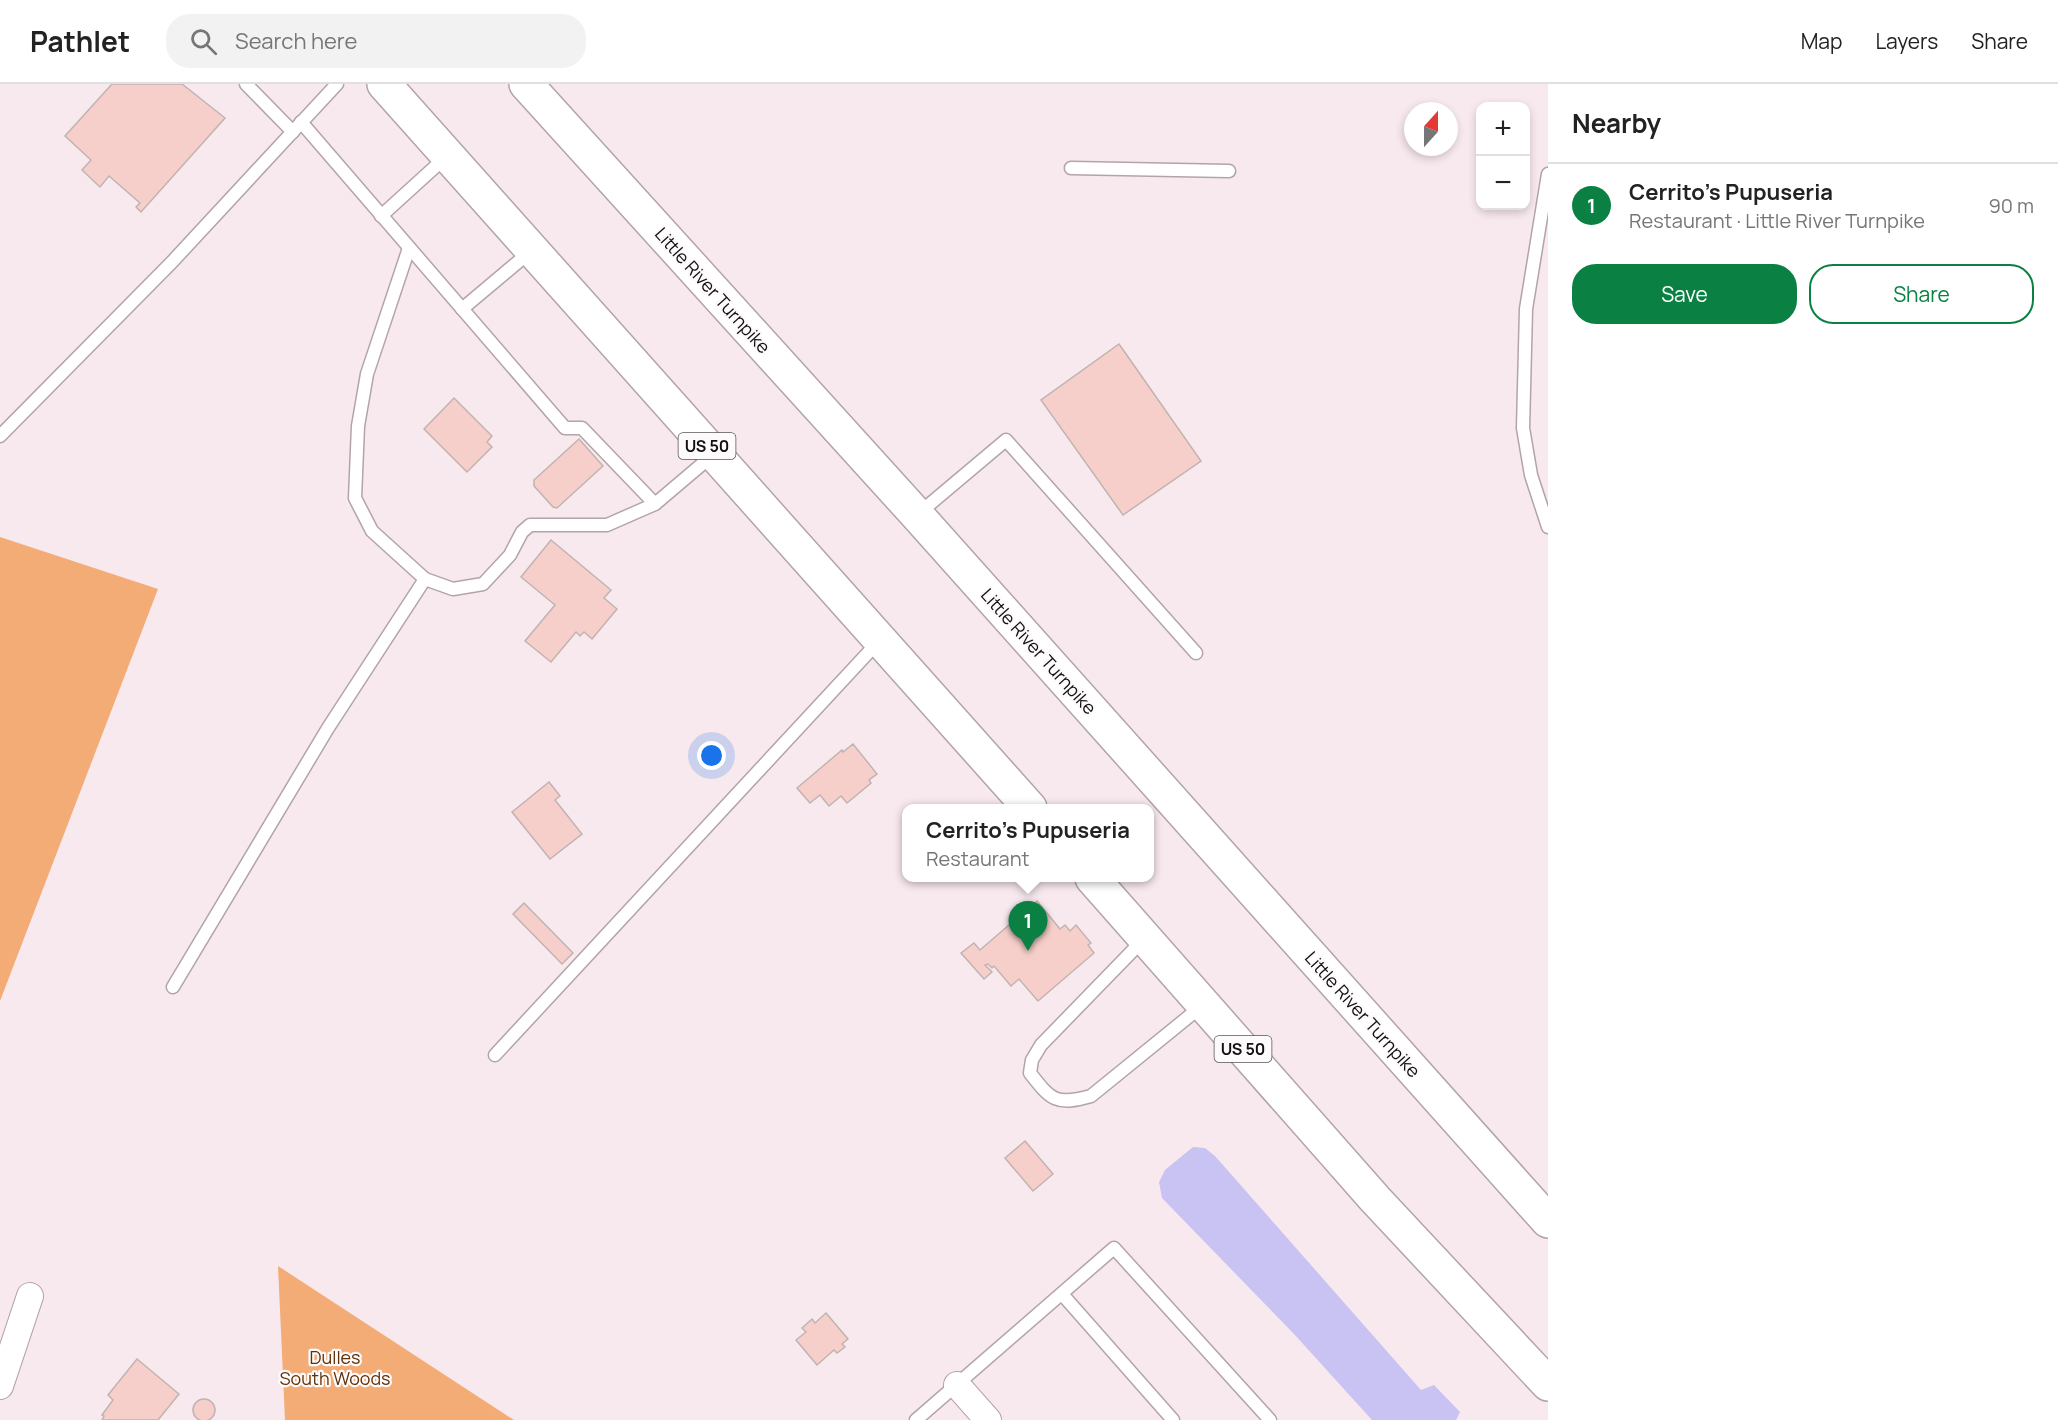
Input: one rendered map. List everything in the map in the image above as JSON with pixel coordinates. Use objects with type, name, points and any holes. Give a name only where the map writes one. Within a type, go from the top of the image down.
[{"type":"highway","name":"US 50","points":[[384,84],[1026,804]]},
{"type":"highway","name":"Little River Turnpike","points":[[526,84],[917,515],[1548,1221]]},
{"type":"highway","name":"US 50","points":[[1095,882],[1375,1199],[1548,1384]]},
{"type":"street","points":[[0,1386],[30,1296]]},
{"type":"street","points":[[957,1386],[988,1420]]},
{"type":"lane","points":[[246,84],[297,127],[381,216],[564,428],[582,428],[655,504]]},
{"type":"lane","points":[[0,436],[172,262],[337,84]]},
{"type":"lane","points":[[381,216],[448,155]]},
{"type":"lane","points":[[1071,168],[1229,171]]},
{"type":"lane","points":[[1548,174],[1526,309],[1523,428],[1531,475],[1548,527]]},
{"type":"lane","points":[[410,248],[367,374],[358,426],[356,498],[372,531],[425,579],[453,589],[483,584],[510,555],[522,532],[530,525],[607,525],[655,504],[714,454]]},
{"type":"lane","points":[[462,309],[532,250]]},
{"type":"lane","points":[[917,515],[1006,440],[1196,652]]},
{"type":"lane","points":[[173,987],[328,728],[425,579]]},
{"type":"lane","points":[[495,1055],[880,640]]},
{"type":"lane","points":[[1145,939],[1041,1045],[1032,1060],[1030,1073],[1046,1094],[1055,1100],[1064,1101],[1091,1096],[1203,1005]]},
{"type":"lane","points":[[916,1420],[1114,1248],[1270,1420]]},
{"type":"lane","points":[[1062,1294],[1173,1420]]},
{"type":"green space","points":[[0,537],[158,589],[0,1001]]},
{"type":"green space","name":"Dulles South Woods","points":[[278,1266],[514,1420],[285,1420]]},
{"type":"shaded area","points":[[1193,1147],[1205,1148],[1215,1156],[1421,1390],[1434,1385],[1460,1412],[1456,1420],[1372,1420],[1294,1334],[1162,1198],[1159,1182],[1165,1170]]},
{"type":"building","points":[[112,84],[182,84],[225,118],[141,212],[136,207],[140,203],[109,176],[100,187],[82,170],[91,160],[65,136]]},
{"type":"building","points":[[1119,344],[1201,461],[1123,515],[1041,400]]},
{"type":"building","points":[[454,398],[492,436],[487,442],[492,447],[467,472],[424,429]]},
{"type":"building","points":[[579,439],[603,466],[557,508],[553,507],[534,486],[534,480]]},
{"type":"building","points":[[551,540],[611,590],[604,598],[617,609],[592,639],[584,632],[580,636],[576,632],[551,662],[525,641],[555,605],[521,577]]},
{"type":"building","points":[[853,744],[877,774],[869,780],[871,783],[847,803],[841,796],[829,806],[820,795],[810,803],[797,788],[842,750],[843,752]]},
{"type":"building","points":[[549,782],[560,796],[555,800],[582,834],[550,859],[512,812]]},
{"type":"building","points":[[1037,901],[1060,929],[1065,925],[1070,931],[1076,925],[1091,943],[1088,945],[1094,953],[1038,1001],[1019,979],[1011,986],[994,966],[992,968],[988,964],[985,965],[992,972],[984,979],[961,953],[974,943],[980,950]]},
{"type":"building","points":[[524,903],[573,953],[562,964],[513,914]]},
{"type":"building","points":[[1025,1141],[1053,1174],[1033,1191],[1005,1158]]},
{"type":"building","points":[[826,1313],[848,1339],[842,1344],[845,1347],[837,1353],[834,1350],[817,1365],[796,1340],[806,1332],[802,1328],[812,1319],[815,1323]]},
{"type":"building","points":[[137,1359],[179,1394],[158,1420],[102,1420],[104,1416],[102,1415],[113,1400],[108,1395]]},
{"type":"building","points":[[204,1399],[212,1402],[215,1410],[212,1418],[204,1421],[196,1418],[193,1410],[196,1402]]},
{"type":"place","name":"Cerrito's Pupuseria","points":[[1028,951]]}]
